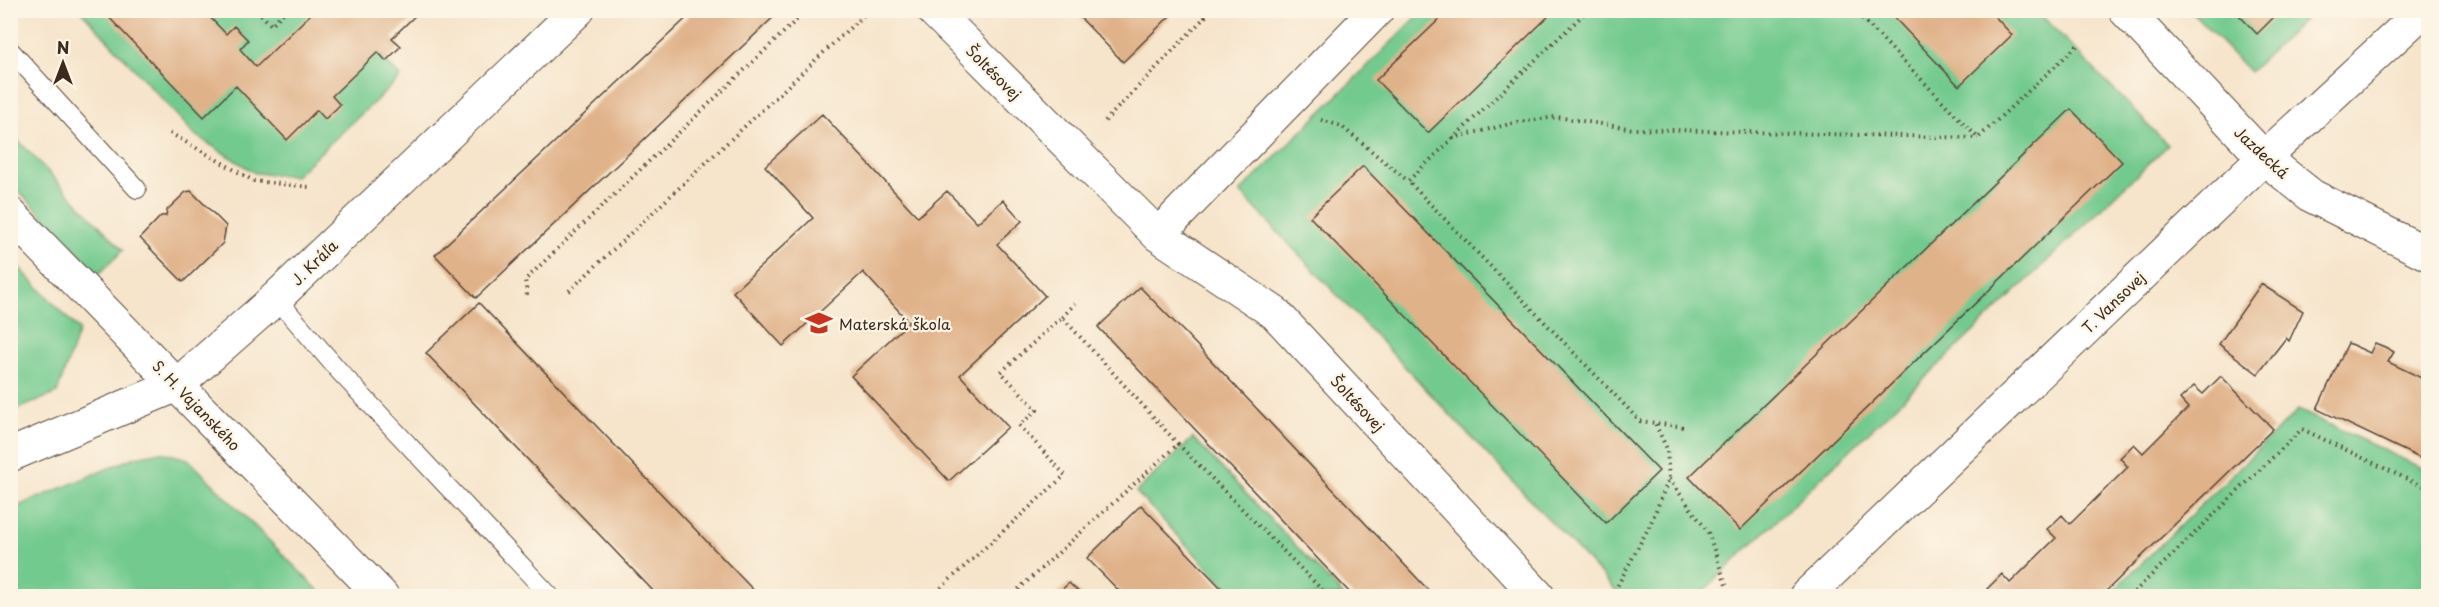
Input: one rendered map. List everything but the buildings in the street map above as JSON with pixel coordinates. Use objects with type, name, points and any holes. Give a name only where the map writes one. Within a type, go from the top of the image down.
[{"type":"street","name":"J. Kráľa","points":[[10,455],[177,385],[276,298],[578,10]]},
{"type":"street","name":"Šoltésovej","points":[[933,10],[1158,235],[1275,313],[1538,597]]},
{"type":"street","points":[[1158,235],[1377,10]]},
{"type":"street","name":"Jazdecká","points":[[2125,10],[2264,158],[2312,196],[2428,254]]},
{"type":"street","name":"T. Vansovej","points":[[1806,597],[2264,158],[2424,10]]},
{"type":"street","name":"S. H. Vajanského","points":[[10,214],[382,597]]},
{"type":"lane","points":[[10,50],[137,189]]},
{"type":"lane","points":[[276,298],[340,372],[550,597]]},
{"type":"path","points":[[257,10],[271,25],[286,10]]},
{"type":"path","points":[[527,295],[525,280],[807,10]]},
{"type":"path","points":[[568,291],[869,10]]},
{"type":"path","points":[[1105,121],[1205,16],[1199,10]]},
{"type":"path","points":[[1408,181],[1587,10]]},
{"type":"path","points":[[1854,10],[1978,138]]},
{"type":"path","points":[[1453,138],[1518,122],[1557,117],[1633,129],[1978,138],[2080,43]]},
{"type":"path","points":[[1282,108],[1341,126],[1408,181],[1640,421],[1684,427]]},
{"type":"path","points":[[170,133],[254,181],[309,187]]},
{"type":"path","points":[[932,597],[1065,475],[1019,425],[1037,410],[1001,372],[1075,304]]},
{"type":"path","points":[[1062,316],[1179,444],[1328,597]]},
{"type":"path","points":[[1612,597],[1650,525],[1669,478],[1667,449],[1655,423]]},
{"type":"path","points":[[2130,597],[2302,429],[2428,489]]},
{"type":"path","points":[[1011,597],[1179,444]]},
{"type":"path","points":[[1669,478],[1708,532],[1727,588]]},
{"type":"green space","points":[[81,11],[335,11],[401,77],[295,176],[255,173],[195,135]]},
{"type":"green space","points":[[1423,11],[2037,11],[2168,145],[1698,596],[1621,596],[1240,192]]},
{"type":"green space","points":[[2191,11],[2313,11],[2250,72]]},
{"type":"green space","points":[[10,132],[123,250],[99,274],[11,183]]},
{"type":"green space","points":[[10,258],[79,330],[57,393],[11,412]]},
{"type":"green space","points":[[2298,410],[2428,471],[2428,596],[2108,596]]},
{"type":"green space","points":[[1193,438],[1344,596],[1235,596],[1136,492]]},
{"type":"green space","points":[[161,452],[188,459],[324,596],[11,596],[11,507],[21,505],[135,457]]},
{"type":"place","name":"Materská škola","points":[[819,323]]}]
